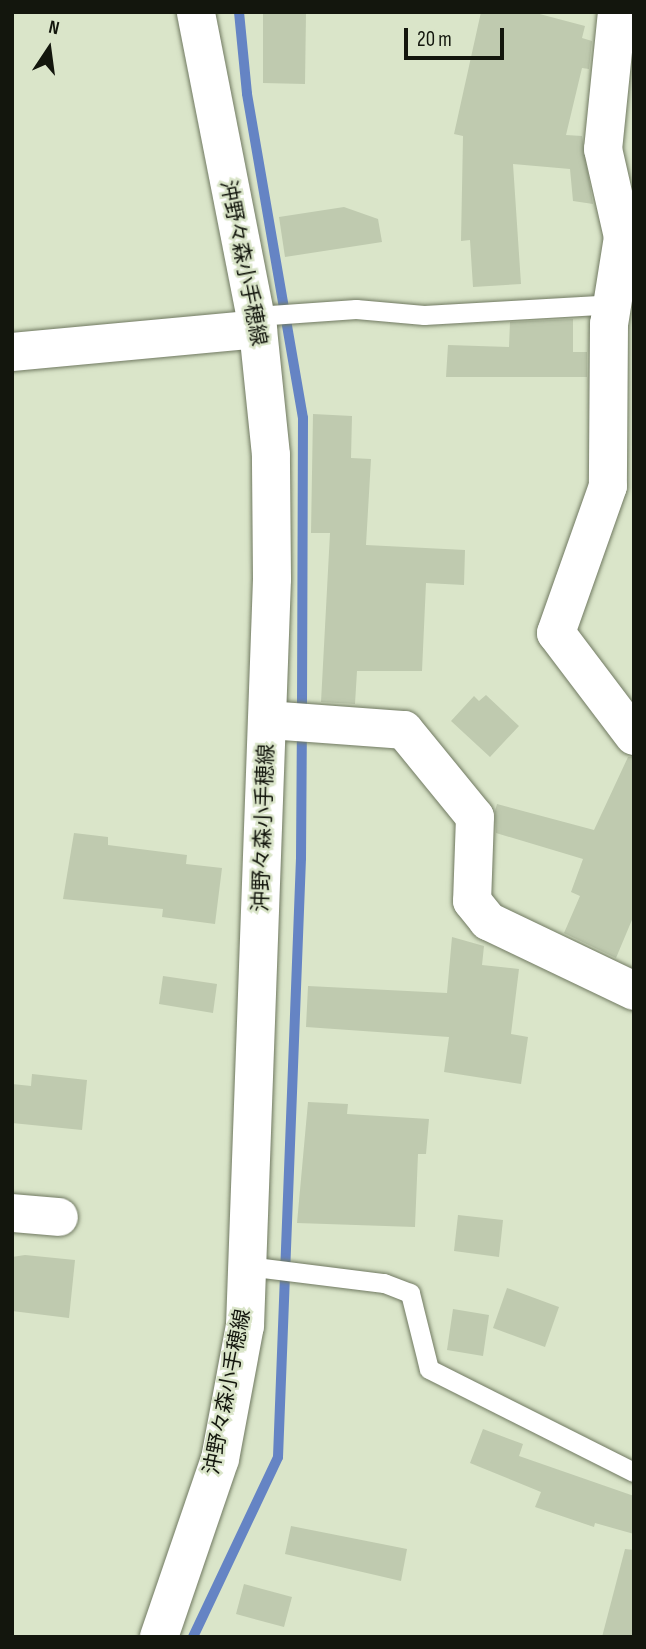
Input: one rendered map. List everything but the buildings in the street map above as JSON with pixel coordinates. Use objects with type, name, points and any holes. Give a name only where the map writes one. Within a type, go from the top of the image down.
[{"type":"main road","name":"沖野々森小手穂線","points":[[159,1637],[220,1459],[245,1326],[268,720],[271,455],[257,323],[196,12]]},
{"type":"main road","points":[[617,12],[603,149],[623,237],[612,304],[608,486],[556,633],[634,736]]},
{"type":"main road","points":[[12,352],[257,323]]},
{"type":"main road","points":[[268,720],[404,730],[475,817],[472,901],[488,921],[634,992]]},
{"type":"main road","points":[[12,1213],[59,1217]]},
{"type":"lane","points":[[257,323],[356,309],[424,315],[612,304]]},
{"type":"lane","points":[[247,1266],[384,1283],[410,1293],[429,1369],[634,1472]]},
{"type":"waterway","points":[[239,12],[247,94],[303,418],[302,714]]},
{"type":"waterway","points":[[193,1637],[278,1457],[301,858],[302,729]]}]
